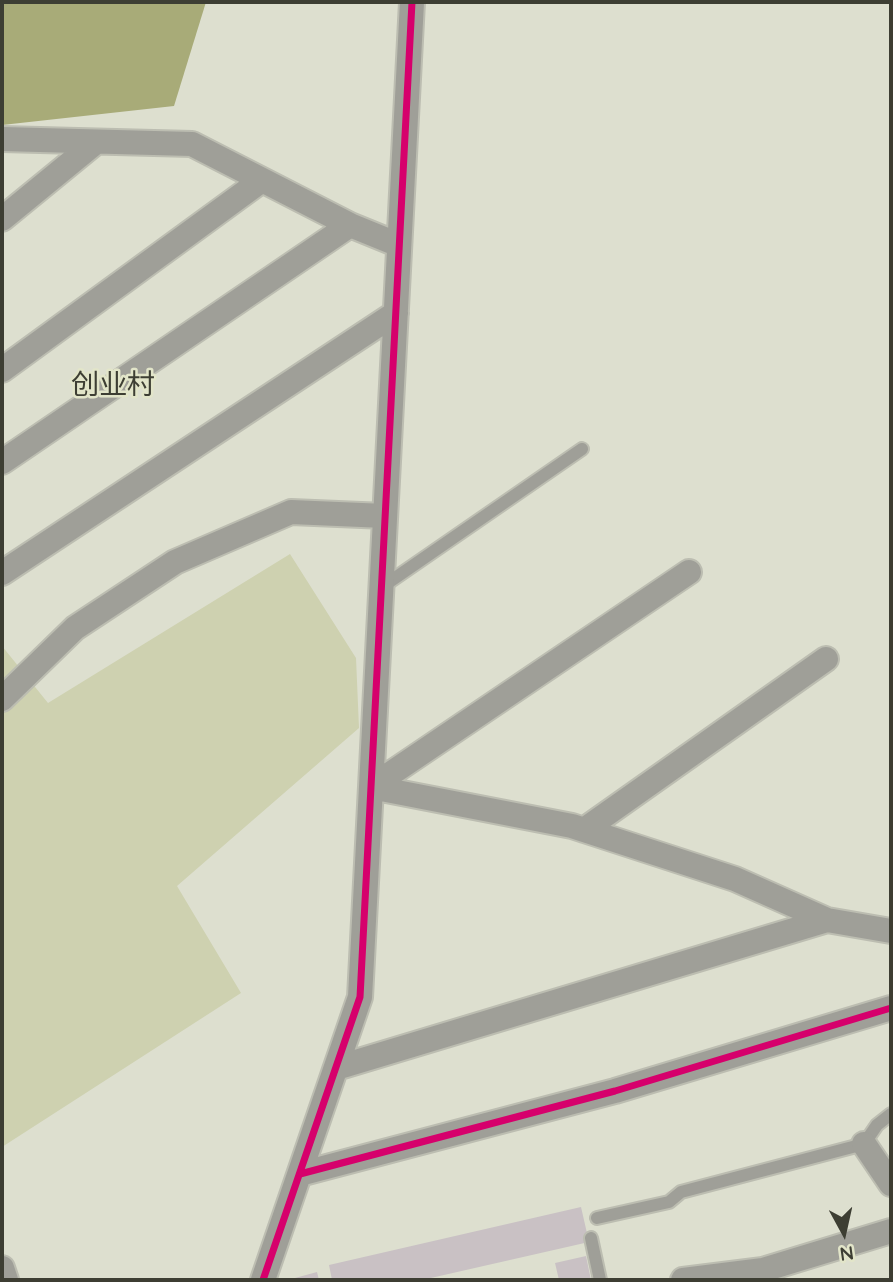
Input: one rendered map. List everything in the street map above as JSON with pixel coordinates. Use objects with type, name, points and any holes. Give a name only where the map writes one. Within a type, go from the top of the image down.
[{"type":"street","points":[[263,1280],[360,997],[412,2]]},
{"type":"street","points":[[2,139],[192,144],[350,225],[399,246]]},
{"type":"street","points":[[2,219],[96,142]]},
{"type":"street","points":[[2,370],[262,180]]},
{"type":"street","points":[[2,462],[350,225]]},
{"type":"street","points":[[2,573],[396,313]]},
{"type":"street","points":[[2,699],[75,628],[175,562],[291,512],[385,516]]},
{"type":"street","points":[[371,787],[689,572]]},
{"type":"street","points":[[584,830],[826,659]]},
{"type":"street","points":[[371,787],[584,830],[735,879],[827,920],[891,932]]},
{"type":"street","points":[[336,1068],[827,920]]},
{"type":"street","points":[[300,1174],[615,1091],[891,1007]]},
{"type":"street","points":[[864,1144],[887,1170]]},
{"type":"street","points":[[683,1280],[763,1269],[891,1231]]},
{"type":"street","points":[[2,1268],[6,1280]]},
{"type":"lane","points":[[381,587],[582,449]]},
{"type":"lane","points":[[597,1218],[669,1202],[681,1192],[864,1144],[877,1125],[891,1114]]},
{"type":"lane","points":[[592,1238],[600,1280]]},
{"type":"shaded area","points":[[2,2],[206,2],[174,106],[2,125]]},
{"type":"shaded area","points":[[290,554],[356,658],[359,728],[177,886],[241,993],[2,1147],[2,646],[48,703]]},
{"type":"building","points":[[581,1207],[589,1242],[422,1280],[332,1280],[329,1265]]},
{"type":"building","points":[[586,1256],[591,1280],[559,1280],[555,1263]]},
{"type":"building","points":[[317,1272],[319,1280],[294,1280],[295,1278]]},
{"type":"cycle path","points":[[263,1280],[360,997],[412,2]]},
{"type":"cycle path","points":[[300,1174],[615,1091],[891,1008]]},
{"type":"district","name":"创业村","points":[[113,386]]}]
